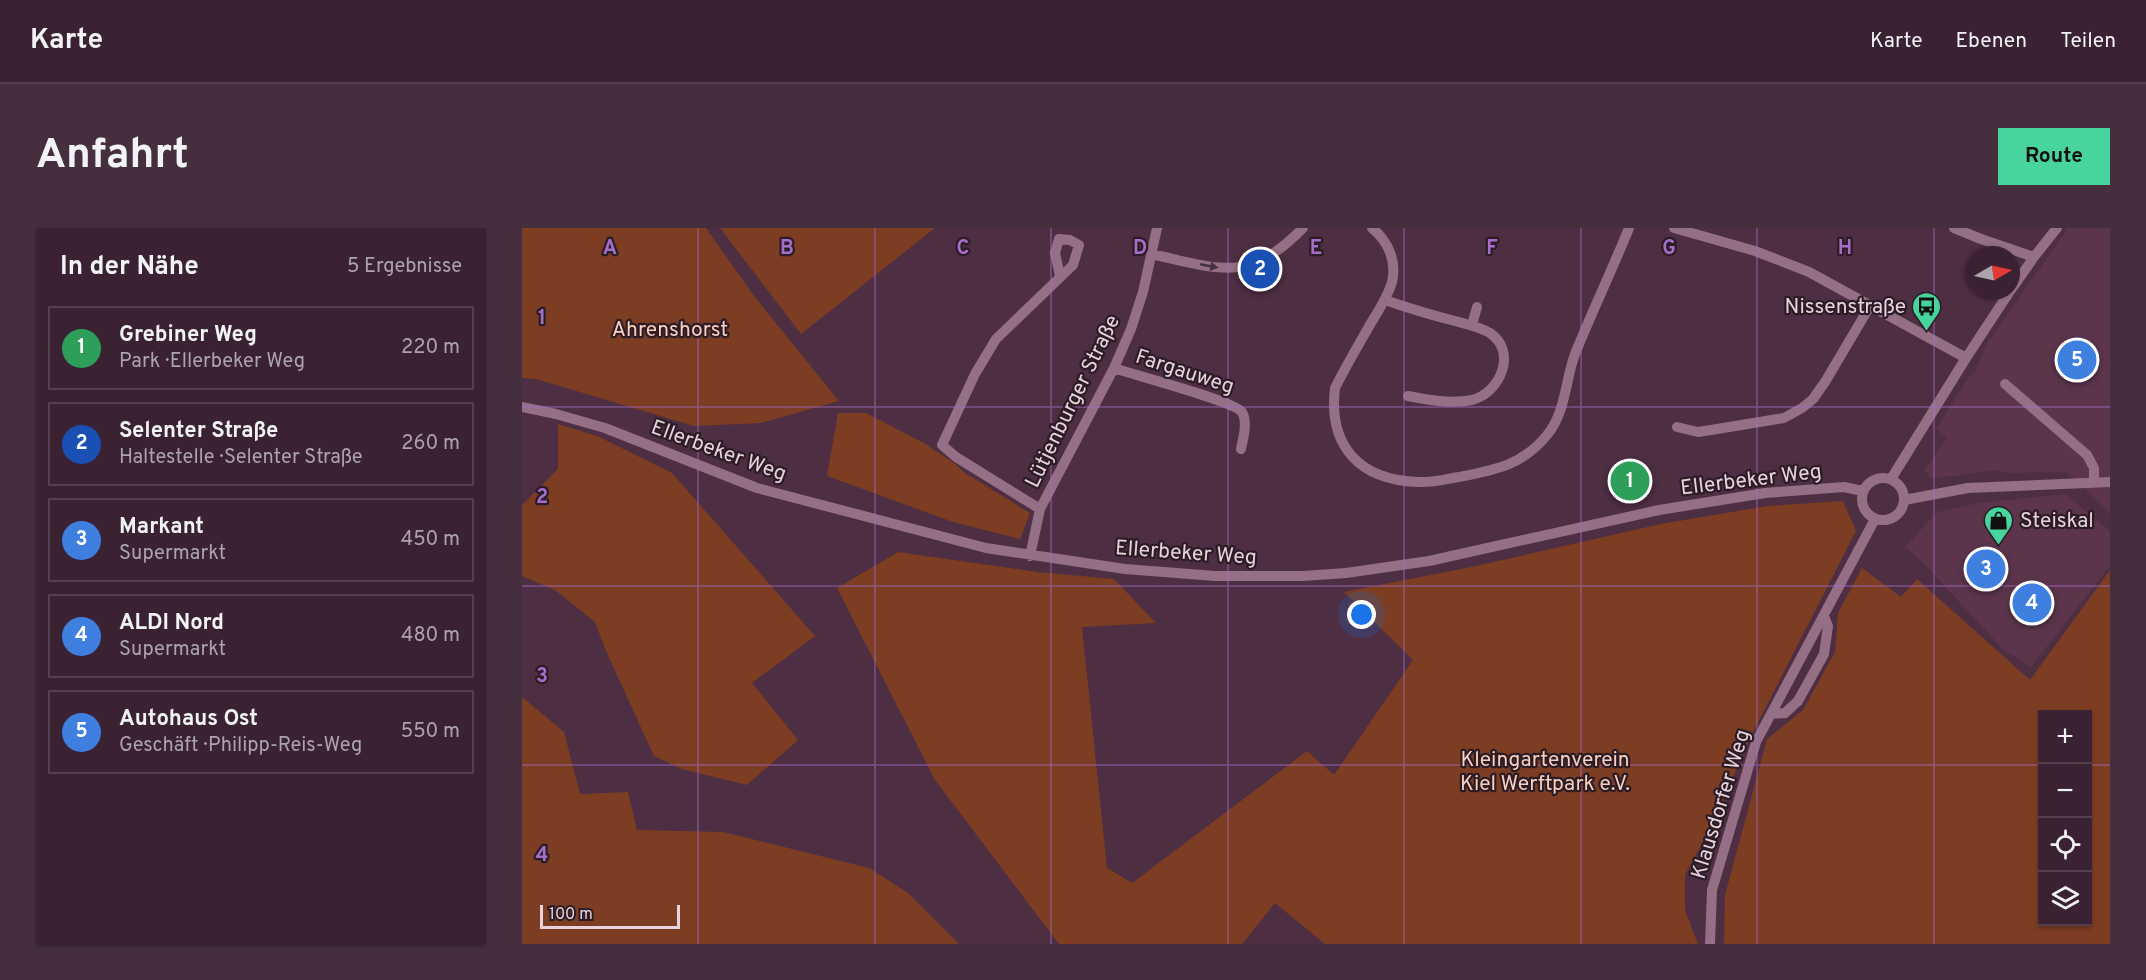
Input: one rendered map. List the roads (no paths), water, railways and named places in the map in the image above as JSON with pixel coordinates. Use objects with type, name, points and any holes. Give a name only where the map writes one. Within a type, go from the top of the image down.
[{"type":"street","name":"Lütjenburger Straße","points":[[1030,556],[1040,509],[1114,368],[1131,329],[1143,292],[1157,228]]},
{"type":"street","points":[[1152,254],[1214,268],[1242,267],[1260,261],[1285,246],[1303,228]]},
{"type":"street","points":[[1372,228],[1380,234],[1388,246],[1392,259],[1392,281],[1385,300],[1335,388],[1333,404],[1335,421],[1338,436],[1345,449],[1366,468],[1399,480],[1420,482],[1496,470],[1522,458],[1549,434],[1558,418],[1574,357],[1629,228]]},
{"type":"street","points":[[1674,228],[1755,251],[1809,272],[1966,358]]},
{"type":"street","points":[[1954,228],[2034,256]]},
{"type":"street","points":[[2020,277],[2057,228]]},
{"type":"street","points":[[1040,509],[956,457],[942,445],[975,374],[996,339],[1060,276]]},
{"type":"street","points":[[1385,300],[1490,333],[1499,342],[1504,352],[1505,364],[1500,380],[1484,396],[1470,400],[1429,401],[1408,396]]},
{"type":"street","points":[[1891,479],[2005,300]]},
{"type":"street","points":[[1677,426],[1698,432],[1784,418],[1802,408],[1813,399],[1826,382],[1870,306]]},
{"type":"street","points":[[1472,326],[1477,307]]},
{"type":"street","name":"Fargauweg","points":[[1114,368],[1194,392],[1239,409],[1245,420],[1241,449]]},
{"type":"street","points":[[2005,384],[2087,455],[2094,468],[2094,483]]},
{"type":"street","name":"Ellerbeker Weg","points":[[522,407],[605,428],[757,488],[986,548],[1125,569],[1215,576],[1324,574],[1429,561],[1659,510],[1755,494],[1844,488],[1863,491]]},
{"type":"street","points":[[1883,477],[1891,479],[1901,487],[1904,500],[1902,507],[1896,516],[1886,520],[1875,519],[1863,507],[1861,499],[1863,491],[1874,479],[1883,477]]},
{"type":"street","points":[[1904,500],[1968,488],[2110,482]]},
{"type":"street","name":"Klausdorfer Weg","points":[[1710,944],[1712,890],[1756,742],[1875,519]]},
{"type":"street","name":"Klausdorfer Weg","points":[[1772,714],[1785,713],[1798,701],[1824,654],[1828,626],[1824,616]]},
{"type":"place","name":"Selenter Straße","points":[[1260,269]]},
{"type":"place","name":"Nissenstraße","points":[[1927,332]]},
{"type":"place","name":"Autohaus Ost","points":[[2077,360]]},
{"type":"place","name":"Grebiner Weg","points":[[1630,481]]},
{"type":"place","name":"Steiskal","points":[[1999,546]]},
{"type":"place","name":"Markant","points":[[1986,569]]},
{"type":"place","name":"ALDI Nord","points":[[2032,603]]},
{"type":"park label","name":"Ahrenshorst","points":[[670,329]]},
{"type":"park label","name":"Kleingartenverein Kiel Werftpark e.V.","points":[[1545,771]]}]
